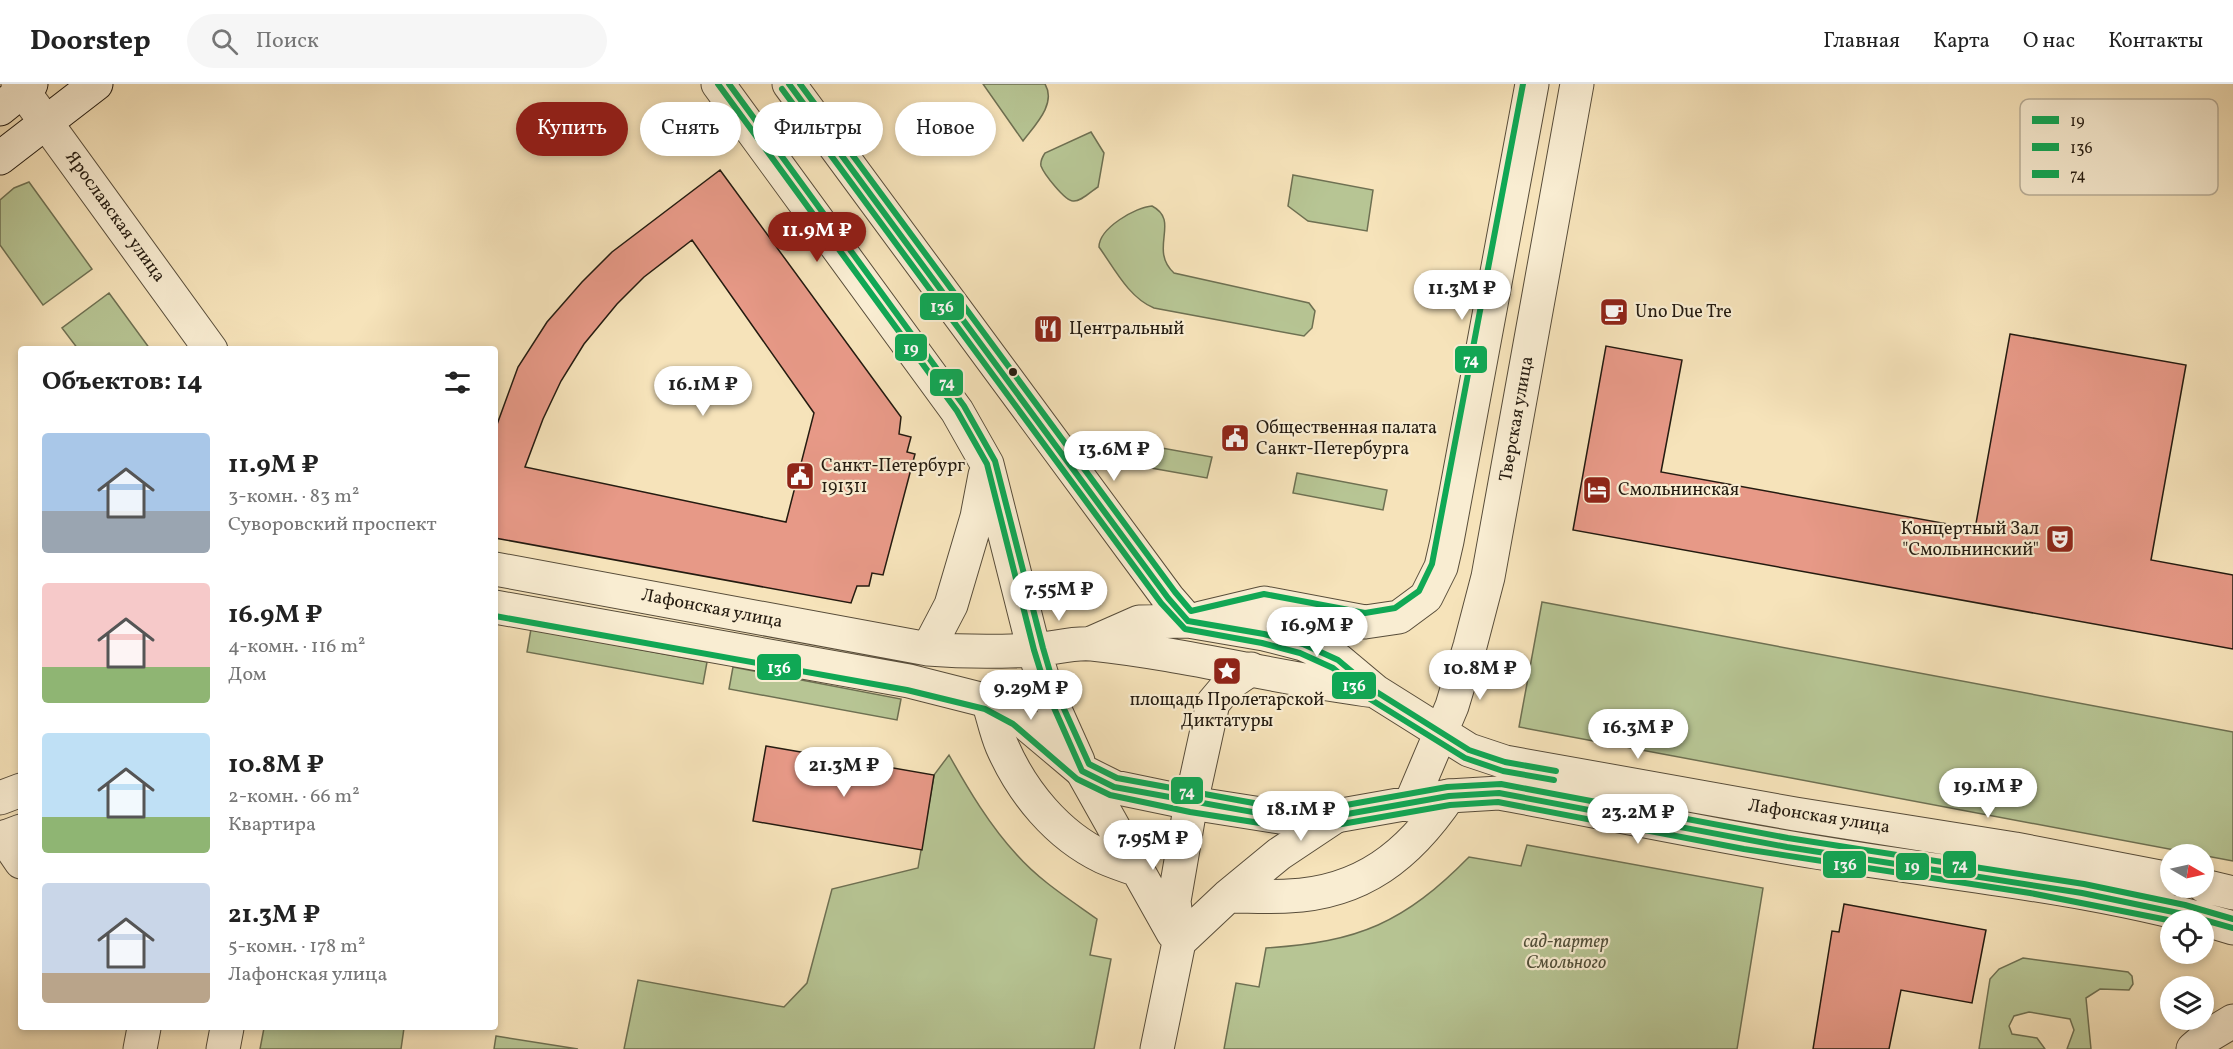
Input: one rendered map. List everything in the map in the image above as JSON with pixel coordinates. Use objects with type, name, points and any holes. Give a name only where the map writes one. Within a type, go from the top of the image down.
[{"type":"street","points":[[0,158],[45,121],[96,84]]},
{"type":"street","points":[[718,84],[957,411],[987,464],[1034,650],[1047,692],[1083,771],[1179,942]]},
{"type":"street","points":[[789,84],[1168,598],[1188,621]]},
{"type":"street","points":[[1188,621],[1264,603],[1365,622],[1399,617],[1426,597],[1441,567],[1532,84]]},
{"type":"street","name":"Тверская улица","points":[[1441,733],[1470,646],[1488,577],[1577,84]]},
{"type":"street","name":"Ярославская улица","points":[[18,92],[45,121],[208,346]]},
{"type":"street","points":[[987,464],[978,517],[951,605],[928,649],[975,652],[1034,650],[1089,644],[1251,669],[1313,684],[1375,691]]},
{"type":"street","name":"Лафонская улица","points":[[498,570],[928,649]]},
{"type":"street","name":"Лафонская улица","points":[[498,608],[909,681],[977,698]]},
{"type":"street","points":[[1089,644],[1139,622],[1188,621],[1264,634],[1303,644],[1338,660],[1375,691],[1441,733],[1410,805]]},
{"type":"street","points":[[1157,1049],[1179,942],[1174,901],[1191,802],[1214,703],[1229,684],[1251,669]]},
{"type":"street","points":[[977,698],[1018,717],[1083,771],[1114,786],[1191,802],[1280,817],[1336,816],[1410,805],[1449,796]]},
{"type":"street","points":[[977,698],[1020,780],[1045,814],[1072,839],[1103,857],[1138,870]]},
{"type":"street","name":"Лафонская улица","points":[[1441,733],[1469,750],[1505,762],[1795,814],[2015,849],[2160,877]]},
{"type":"street","points":[[0,798],[18,791]]},
{"type":"street","name":"Лафонская улица","points":[[1449,796],[1499,793],[1827,854],[2010,880],[2180,912],[2233,928]]},
{"type":"street","points":[[1228,896],[1289,896],[1337,889],[1379,871],[1410,846],[1435,817],[1449,796]]},
{"type":"street","points":[[1179,942],[1228,896],[1279,854],[1336,816]]},
{"type":"street","points":[[2214,888],[2233,892]]},
{"type":"street","points":[[2193,1049],[2208,1036],[2233,1021]]},
{"type":"street","points":[[223,1049],[227,1030]]},
{"type":"green space","points":[[983,84],[1045,84],[1048,92],[1043,114],[1023,141]]},
{"type":"green space","points":[[1091,132],[1104,153],[1098,187],[1083,198],[1076,201],[1069,200],[1050,181],[1041,166],[1041,160],[1045,153]]},
{"type":"green space","points":[[1293,175],[1373,190],[1367,231],[1308,221],[1288,206]]},
{"type":"green space","points":[[29,182],[92,269],[43,305],[0,245],[0,200],[14,188]]},
{"type":"green space","points":[[1152,206],[1160,212],[1164,219],[1164,255],[1174,273],[1309,303],[1315,311],[1312,328],[1304,336],[1154,308],[1137,297],[1123,282],[1099,247],[1105,233],[1112,226],[1128,214]]},
{"type":"green space","points":[[109,293],[148,346],[76,346],[62,328]]},
{"type":"green space","points":[[1123,441],[1212,457],[1207,478],[1134,465],[1119,445]]},
{"type":"green space","points":[[1297,473],[1387,490],[1383,510],[1293,493]]},
{"type":"green space","points":[[1542,602],[2233,732],[2233,861],[2214,857],[2214,844],[2160,844],[2160,847],[1519,727]]},
{"type":"green space","points":[[531,629],[707,662],[703,684],[527,652]]},
{"type":"green space","points":[[733,667],[901,699],[897,720],[729,689]]},
{"type":"green space","points":[[949,755],[972,794],[1007,844],[1045,881],[1097,919],[1090,955],[1111,959],[1094,1049],[624,1049],[638,980],[784,1007],[807,983],[832,889],[918,868],[934,775]]},
{"type":"green space","name":"сад-партер Смольного","points":[[1527,845],[1763,888],[1737,1049],[1224,1049],[1236,983],[1259,987],[1266,948],[1328,941],[1378,925],[1423,898],[1469,857],[1521,866]]},
{"type":"green space","points":[[2023,958],[2128,972],[2132,976],[2133,984],[2129,990],[2100,989],[2086,998],[2091,1049],[2067,1049],[2074,1030],[2070,1019],[2029,1012],[2014,1016],[2009,1026],[2012,1034],[2037,1038],[2045,1049],[1979,1049],[1990,979],[1999,969]]},
{"type":"green space","points":[[264,1030],[404,1030],[401,1049],[260,1049]]},
{"type":"green space","points":[[496,1036],[578,1049],[494,1049]]},
{"type":"building","points":[[720,170],[901,417],[899,434],[911,437],[907,452],[915,454],[883,575],[872,573],[869,586],[857,586],[851,603],[498,539],[498,422],[518,367],[547,322],[612,252]],"holes":[[[692,240],[814,413],[786,522],[525,467],[543,419],[561,381],[584,344],[617,304],[644,277]]]},
{"type":"building","points":[[2010,334],[2186,365],[2151,560],[2233,575],[2233,649],[1573,530],[1606,346],[1682,360],[1661,472],[1975,529]]},
{"type":"building","points":[[766,746],[934,775],[922,850],[753,821]]},
{"type":"building","points":[[1844,904],[1986,930],[1972,1003],[1901,990],[1889,1049],[1813,1049],[1832,931],[1839,932]]},
{"type":"transit line","name":"19","points":[[718,84],[957,411],[987,464],[1034,650],[1047,692],[1082,771],[1114,787],[1280,817],[1336,816],[1449,796],[1499,793],[1787,847],[2082,893],[2183,914],[2233,928]]},
{"type":"transit line","name":"74","points":[[729,84],[964,406],[995,461],[1055,689],[1089,764],[1117,778],[1281,808],[1335,807],[1447,787],[1501,784],[1788,838],[2084,884],[2185,905],[2233,919]]},
{"type":"transit line","name":"19","points":[[789,84],[1168,598],[1188,621],[1264,634],[1303,644],[1338,660],[1375,691],[1469,750],[1505,762],[1556,771]]},
{"type":"transit line","name":"74","points":[[800,84],[1191,611],[1264,594],[1365,613],[1395,608],[1419,591],[1432,564],[1523,84]]},
{"type":"transit line","name":"136","points":[[782,89],[1161,603],[1185,629],[1262,643],[1300,653],[1333,668],[1370,699],[1465,758],[1503,771],[1554,780]]},
{"type":"transit line","name":"136","points":[[498,617],[907,690],[985,709],[1013,724],[1077,779],[1110,795],[1190,812],[1279,826],[1336,825],[1450,805],[1498,802],[1744,849],[2030,893],[2160,918]]},
{"type":"place","name":"Uno Due Tre","points":[[1614,312]]},
{"type":"place","name":"Центральный","points":[[1048,329]]},
{"type":"place","name":"Общественная палата Санкт-Петербурга","points":[[1235,438]]},
{"type":"place","name":"Санкт-Петербург 191311","points":[[800,476]]},
{"type":"place","name":"Смольнинская","points":[[1597,490]]},
{"type":"place","name":"Концертный Зал \"Смольнинский\"","points":[[2060,539]]},
{"type":"place","name":"площадь Пролетарской Диктатуры","points":[[1227,671]]}]
